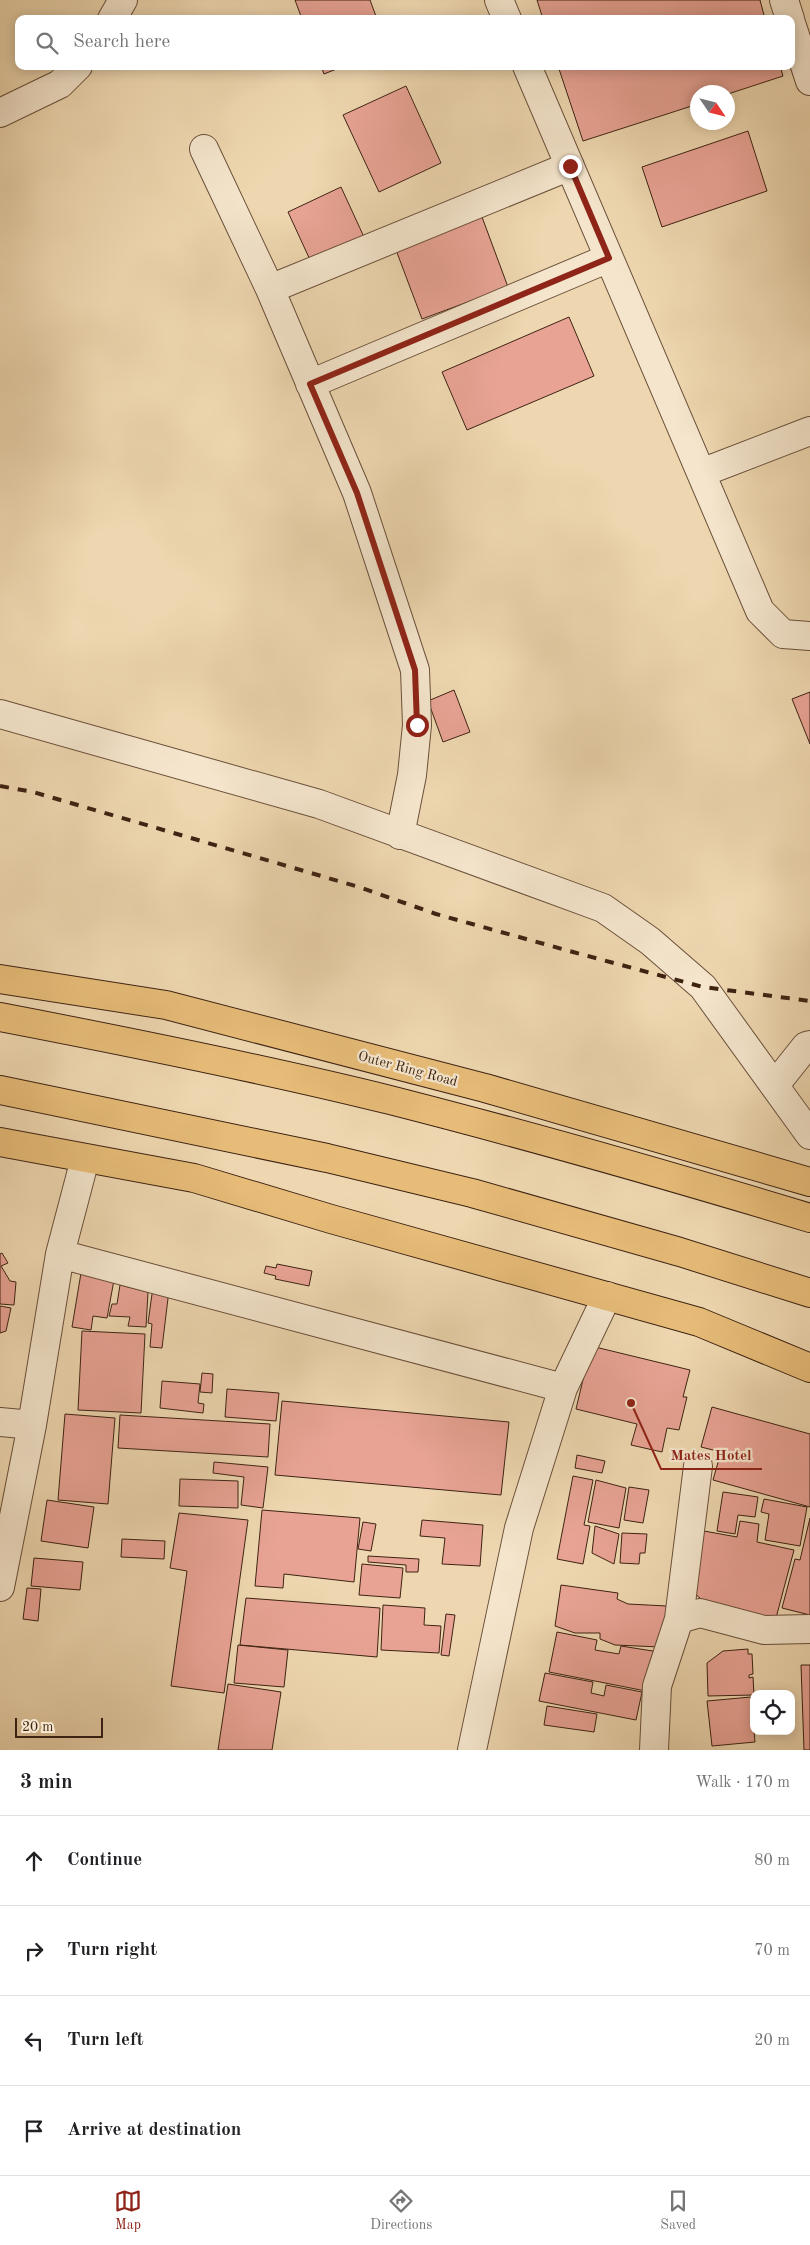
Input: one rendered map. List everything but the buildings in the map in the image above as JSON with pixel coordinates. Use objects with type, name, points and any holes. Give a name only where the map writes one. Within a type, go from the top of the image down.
[{"type":"main road","name":"Outer Ring Road","points":[[0,979],[166,1005],[485,1088],[810,1182]]},
{"type":"main road","points":[[0,1017],[169,1050],[388,1100],[702,1185],[810,1218]]},
{"type":"main road","points":[[0,1090],[327,1158],[472,1193],[680,1252],[810,1293]]},
{"type":"main road","points":[[0,1142],[194,1178],[699,1322],[810,1368]]},
{"type":"street","points":[[114,15],[123,0]]},
{"type":"street","points":[[499,0],[505,15]]},
{"type":"street","points":[[784,0],[789,15]]},
{"type":"street","points":[[795,35],[810,81]]},
{"type":"street","points":[[0,113],[60,84],[74,70]]},
{"type":"street","points":[[529,70],[760,611],[783,634],[810,636]]},
{"type":"street","points":[[204,149],[270,289],[357,493],[415,670],[417,725],[412,775],[400,834]]},
{"type":"street","points":[[270,289],[570,166]]},
{"type":"street","points":[[310,384],[609,258]]},
{"type":"street","points":[[701,473],[810,432]]},
{"type":"street","points":[[0,714],[318,804],[603,908],[650,941],[703,987],[810,1135]]},
{"type":"street","points":[[775,1085],[806,1046],[810,1046]]},
{"type":"street","points":[[0,1587],[32,1425],[60,1254],[84,1159]]},
{"type":"street","points":[[60,1254],[563,1388]]},
{"type":"street","points":[[472,1750],[519,1528],[563,1388],[607,1296]]},
{"type":"street","points":[[0,1422],[32,1425]]},
{"type":"street","points":[[654,1750],[657,1686],[679,1619],[698,1466]]},
{"type":"street","points":[[679,1619],[700,1613],[764,1630],[810,1629]]},
{"type":"railway","points":[[0,786],[33,792],[359,887],[436,914],[703,987],[810,1001]]},
{"type":"place","name":"Mates Hotel","points":[[631,1403]]},
{"type":"route","points":[[417,725],[415,670],[357,493],[310,384],[609,258],[570,166]]}]
